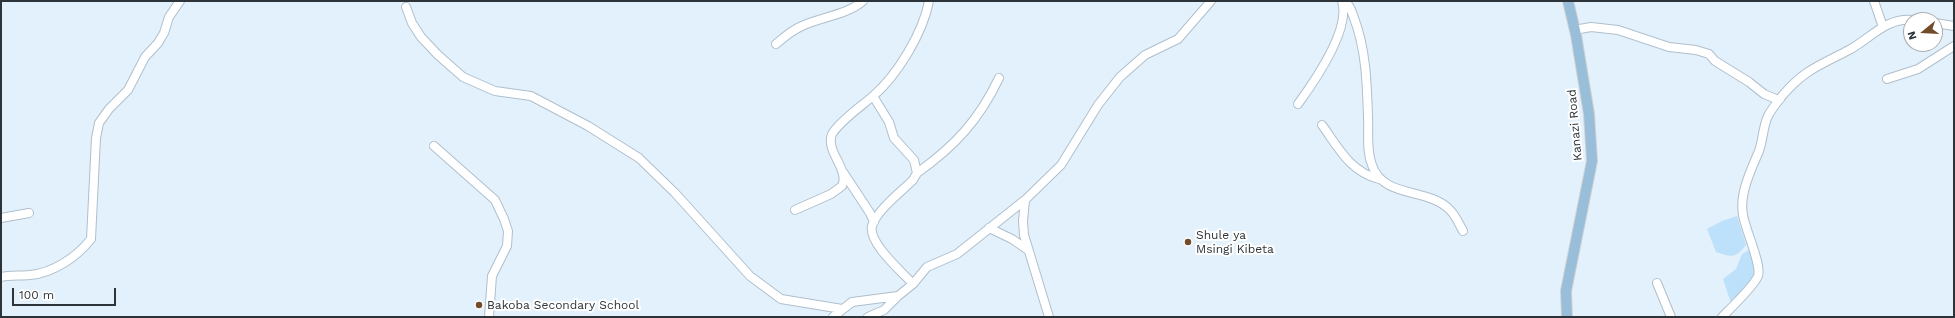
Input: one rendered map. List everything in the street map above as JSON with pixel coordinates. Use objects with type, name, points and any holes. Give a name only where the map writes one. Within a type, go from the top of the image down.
[{"type":"main road","name":"Kanazi Road","points":[[1567,317],[1566,291],[1568,276],[1592,161],[1589,114],[1568,1]]},
{"type":"street","points":[[1,277],[29,275],[49,271],[76,254],[91,239],[98,123],[109,108],[128,90],[145,57],[164,33],[169,17],[180,1]]},
{"type":"street","points":[[776,44],[791,31],[803,25],[854,7],[863,1]]},
{"type":"street","points":[[795,210],[839,190],[844,182],[831,144],[832,134],[888,81],[910,48],[924,18],[929,1]]},
{"type":"street","points":[[868,317],[884,310],[913,284],[927,267],[957,254],[1025,200],[1061,165],[1098,105],[1120,77],[1145,55],[1178,39],[1211,1]]},
{"type":"street","points":[[1298,104],[1319,75],[1340,30],[1343,16],[1343,1]]},
{"type":"street","points":[[1343,1],[1348,4],[1352,11],[1363,47],[1369,151],[1372,166],[1383,183],[1439,202],[1450,210],[1463,231]]},
{"type":"street","points":[[1874,1],[1883,27]]},
{"type":"street","points":[[406,7],[412,23],[421,37],[438,55],[463,77],[494,91],[531,96],[588,126],[639,158],[675,193],[750,276],[781,299],[842,310]]},
{"type":"street","points":[[1722,317],[1750,288],[1758,275],[1759,266],[1742,214],[1742,201],[1751,166],[1759,150],[1767,117],[1790,86],[1804,73],[1849,50],[1883,27],[1903,19]]},
{"type":"street","points":[[1943,24],[1954,26]]},
{"type":"street","points":[[1574,30],[1591,27],[1618,30],[1669,47],[1696,50],[1708,54],[1715,61],[1749,82],[1764,94],[1780,99]]},
{"type":"street","points":[[1887,79],[1918,69],[1954,46]]},
{"type":"street","points":[[913,284],[876,243],[872,233],[874,222],[890,202],[913,180],[917,174],[941,156],[972,125],[987,102],[999,78]]},
{"type":"street","points":[[873,96],[889,122],[894,138],[914,160],[917,174]]},
{"type":"street","points":[[1322,126],[1348,162],[1368,176],[1379,179]]},
{"type":"street","points":[[434,146],[495,200],[508,231],[507,246],[492,276],[489,317]]},
{"type":"street","points":[[840,167],[870,213],[874,222]]},
{"type":"street","points":[[1025,200],[1023,222],[1028,250],[1049,317]]},
{"type":"street","points":[[1,218],[29,213]]},
{"type":"street","points":[[989,228],[1012,239],[1028,250]]},
{"type":"street","points":[[1657,283],[1671,317]]},
{"type":"street","points":[[833,317],[852,302],[859,299],[898,296]]},
{"type":"shaded area","points":[[1737,216],[1746,245],[1739,253],[1733,256],[1716,252],[1707,229],[1722,221]]},
{"type":"shaded area","points":[[1749,250],[1756,275],[1746,289],[1731,303],[1723,279],[1736,269],[1742,254]]},
{"type":"place","name":"Shule ya Msingi Kibeta","points":[[1188,242]]},
{"type":"place","name":"Bakoba Secondary School","points":[[479,305]]}]
